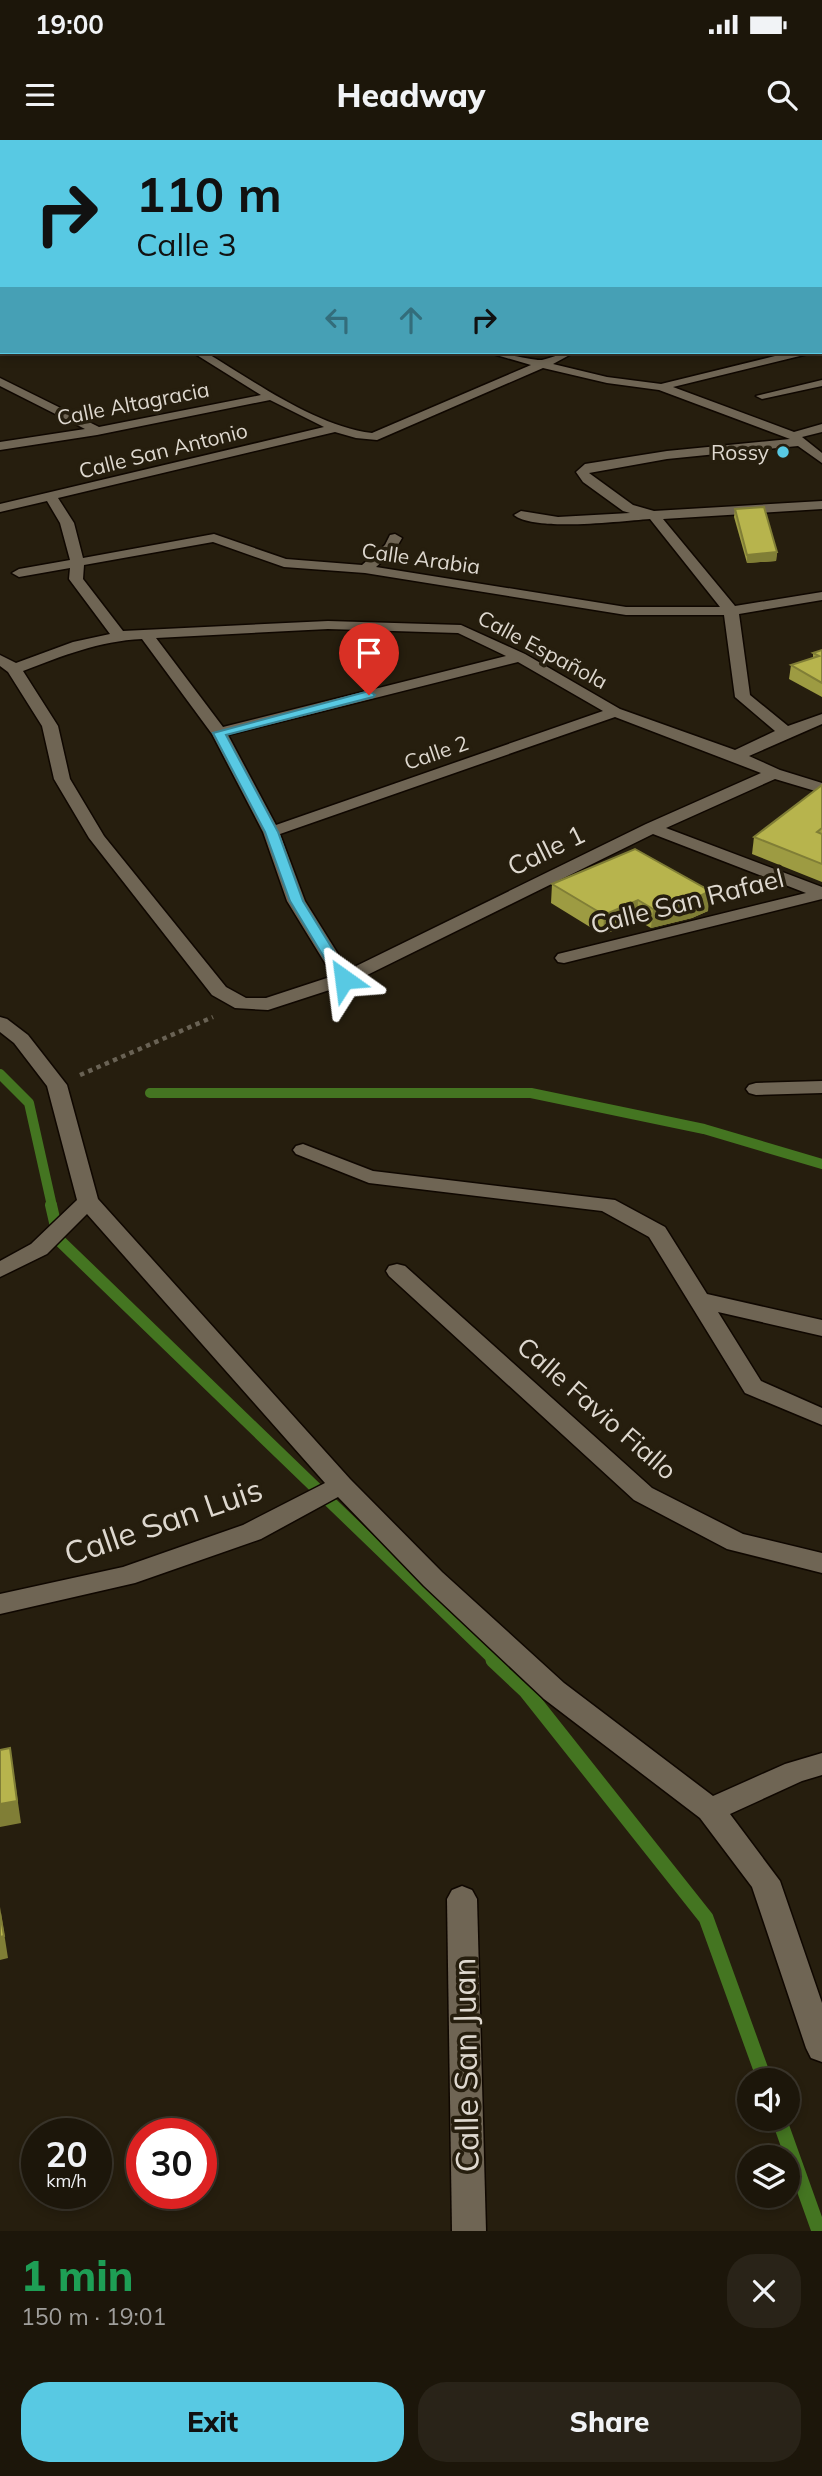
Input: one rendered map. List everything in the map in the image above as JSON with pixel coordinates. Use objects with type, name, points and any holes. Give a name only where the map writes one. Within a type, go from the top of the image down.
[{"type":"street","points":[[201,354],[272,396],[335,428],[360,437],[373,437],[565,354]]},
{"type":"street","points":[[500,354],[607,380],[661,387],[797,439],[822,459]]},
{"type":"street","points":[[661,387],[796,354]]},
{"type":"street","points":[[0,381],[97,431]]},
{"type":"street","points":[[762,396],[822,383]]},
{"type":"street","name":"Calle Altagracia","points":[[0,446],[97,431],[272,396]]},
{"type":"street","name":"Calle San Antonio","points":[[0,508],[335,428]]},
{"type":"street","points":[[786,732],[743,697],[731,611],[653,515],[628,508],[587,479],[582,472],[589,467],[667,455],[797,439],[822,428]]},
{"type":"street","points":[[51,497],[67,523],[77,562],[76,579],[120,636]]},
{"type":"street","points":[[521,516],[558,521],[822,505]]},
{"type":"street","name":"Calle Arabia","points":[[19,573],[214,538],[284,563],[365,569],[626,611],[731,611],[822,596]]},
{"type":"street","points":[[365,569],[390,547],[395,538]]},
{"type":"street","name":"Calle Española","points":[[7,664],[120,636],[296,626],[445,626],[461,629],[520,657],[615,712],[736,756],[774,773],[822,788]]},
{"type":"street","points":[[146,635],[219,733],[271,832],[296,901],[344,979]]},
{"type":"street","points":[[219,733],[520,657]]},
{"type":"street","points":[[7,664],[50,726],[62,779],[97,838],[219,991],[242,1004]]},
{"type":"street","name":"Calle 2","points":[[271,832],[615,712]]},
{"type":"street","points":[[736,756],[786,732],[822,719]]},
{"type":"street","name":"Calle 1","points":[[242,1004],[268,1004],[344,979],[652,828],[774,773]]},
{"type":"street","points":[[652,828],[822,894]]},
{"type":"street","name":"Calle San Rafael","points":[[564,958],[822,894]]},
{"type":"street","points":[[0,1023],[21,1039],[57,1085],[88,1201],[341,1485],[433,1579],[554,1691],[710,1810],[765,1881],[822,2048]]},
{"type":"street","points":[[756,1089],[822,1087]]},
{"type":"street","points":[[303,1150],[369,1177],[607,1205],[657,1232],[753,1387],[822,1417]]},
{"type":"street","points":[[0,1270],[39,1249],[88,1201]]},
{"type":"street","name":"Calle Favio Fiallo","points":[[397,1271],[643,1494],[736,1542],[822,1563]]},
{"type":"street","points":[[699,1300],[822,1328]]},
{"type":"street","name":"Calle San Luis","points":[[0,1604],[126,1576],[251,1532],[341,1485]]},
{"type":"street","points":[[710,1810],[795,1772],[822,1764]]},
{"type":"street","name":"Calle San Juan","points":[[462,1899],[469,2231]]},
{"type":"path","points":[[57,1085],[242,1004]]},
{"type":"building","points":[[764,507],[777,552],[747,555],[735,509]]},
{"type":"building","points":[[822,650],[822,683],[791,665],[819,656],[813,653]]},
{"type":"building","points":[[822,785],[822,828],[817,832],[822,834],[822,864],[754,837]]},
{"type":"building","points":[[635,849],[710,891],[694,899],[653,909],[638,900],[604,915],[552,884]]},
{"type":"building","points":[[10,1748],[17,1801],[0,1804],[0,1750]]},
{"type":"building","points":[[0,1913],[4,1936],[0,1937]]},
{"type":"waterway","points":[[0,1074],[29,1103],[52,1206]]},
{"type":"waterway","points":[[150,1093],[531,1093],[704,1129],[822,1164]]},
{"type":"waterway","points":[[51,1205],[59,1240],[495,1661]]},
{"type":"waterway","points":[[493,1660],[526,1691],[706,1918],[760,2068]]},
{"type":"waterway","points":[[783,2131],[819,2231]]},
{"type":"place","name":"Rossy","points":[[783,452]]},
{"type":"route","points":[[344,979],[296,901],[271,832],[219,733],[369,695]]}]
